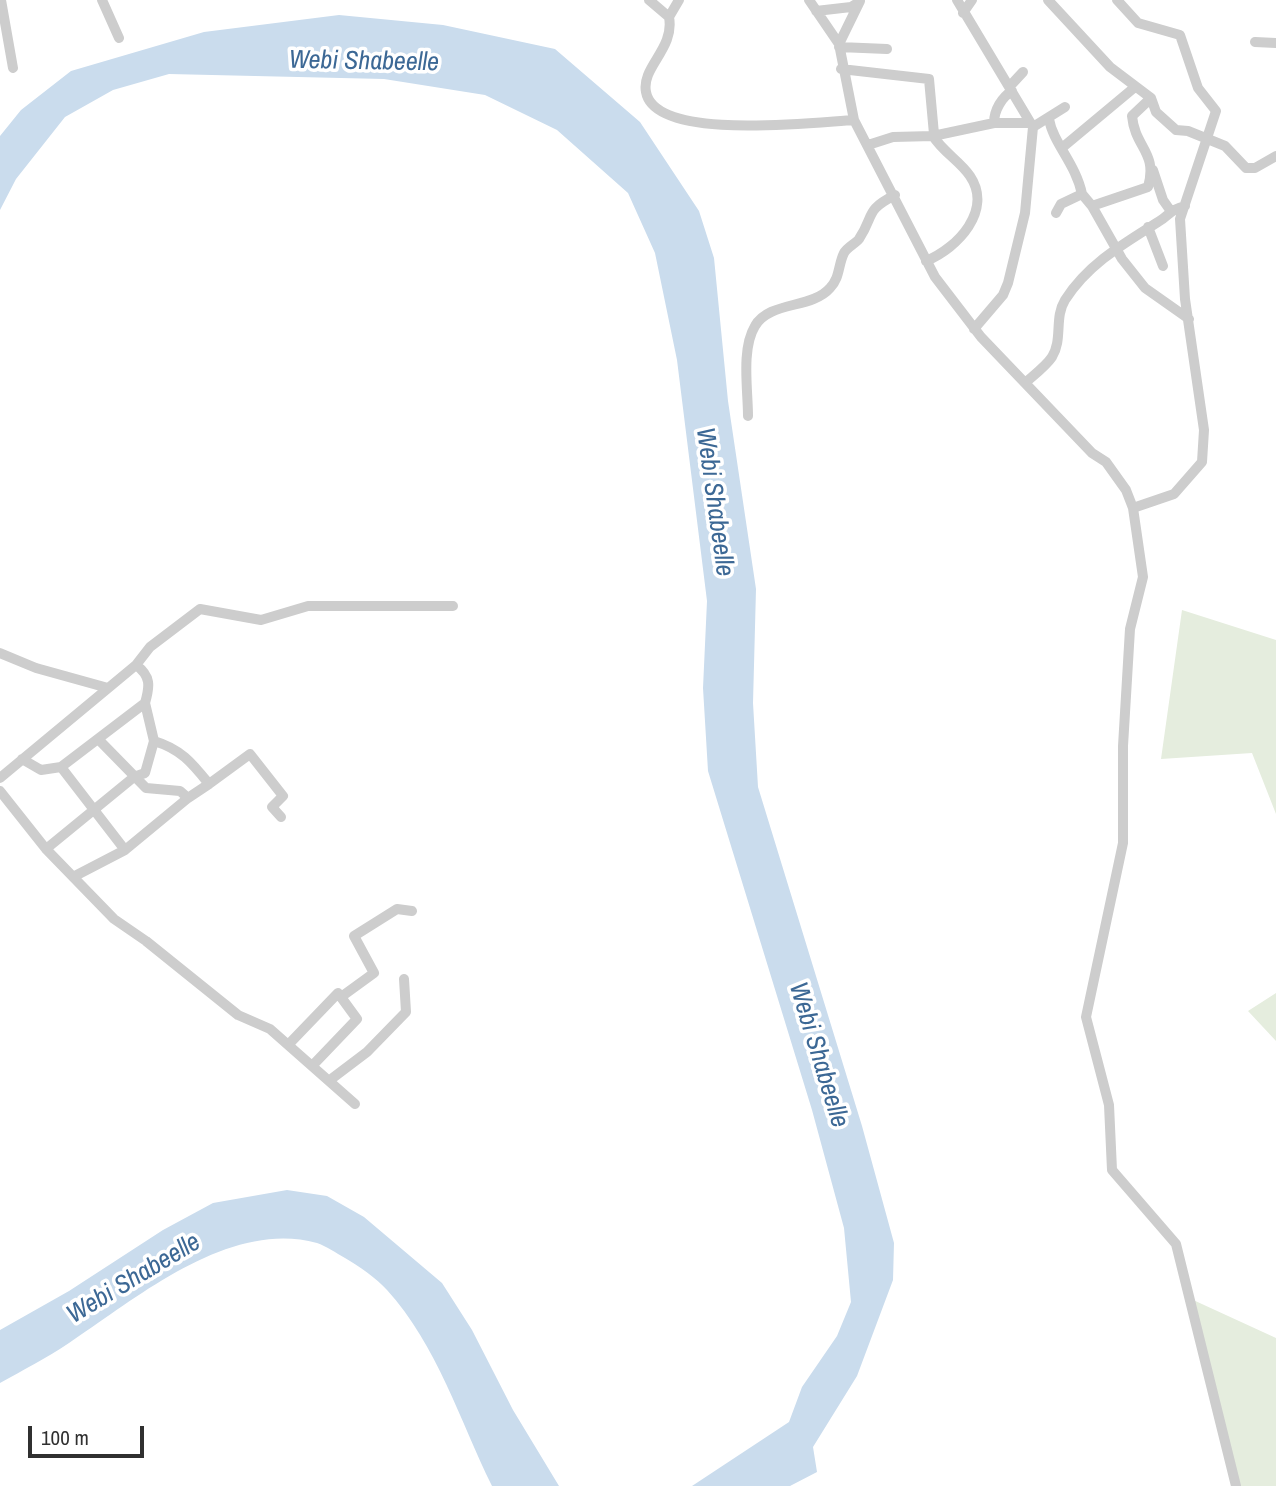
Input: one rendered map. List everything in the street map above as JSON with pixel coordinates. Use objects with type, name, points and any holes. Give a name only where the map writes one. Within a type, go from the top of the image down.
[{"type":"street","points":[[1,0],[13,68]]},
{"type":"street","points":[[102,0],[119,38]]},
{"type":"street","points":[[649,0],[669,17],[671,28],[668,41],[647,80],[646,92],[652,106],[665,115],[684,122],[709,125],[854,120]]},
{"type":"street","points":[[669,17],[679,0]]},
{"type":"street","points":[[809,0],[839,46]]},
{"type":"street","points":[[957,0],[1032,125],[1025,213],[1008,283],[1003,295],[975,329]]},
{"type":"street","points":[[963,13],[972,0]]},
{"type":"street","points":[[1048,0],[1110,67],[1151,98],[1156,112],[1177,130],[1188,131],[1225,146],[1246,169],[1255,168],[1276,156]]},
{"type":"street","points":[[1119,1],[1138,23],[1180,35],[1198,88],[1216,111],[1180,219],[1185,299],[1204,430],[1202,461],[1174,494],[1133,509]]},
{"type":"street","points":[[816,11],[856,2]]},
{"type":"street","points":[[856,2],[839,46],[841,69],[854,120],[895,195],[926,261],[975,329],[1092,453],[1106,462],[1126,490],[1133,509],[1143,577],[1130,629],[1123,746],[1123,842],[1086,1017],[1109,1105],[1112,1170],[1176,1244],[1236,1486]]},
{"type":"street","points":[[1255,42],[1276,43]]},
{"type":"street","points":[[839,46],[887,49]]},
{"type":"street","points":[[841,69],[929,79],[934,135],[942,150],[969,174],[979,201],[974,216],[955,242],[940,255],[926,261]]},
{"type":"street","points":[[994,123],[994,114],[1004,96],[1023,72]]},
{"type":"street","points":[[1063,147],[1135,87]]},
{"type":"street","points":[[1151,98],[1132,116],[1133,125],[1163,200],[1170,210]]},
{"type":"street","points":[[869,145],[893,137],[948,134],[994,123],[1032,125],[1049,119],[1065,107]]},
{"type":"street","points":[[934,135],[941,118]]},
{"type":"street","points":[[1049,119],[1050,128],[1078,175],[1082,194],[1116,247],[1145,288],[1189,319]]},
{"type":"street","points":[[1092,206],[1148,187],[1153,170]]},
{"type":"street","points":[[1056,213],[1061,204],[1082,194]]},
{"type":"street","points":[[748,416],[749,344],[755,325],[764,316],[811,300],[830,289],[837,279],[844,251],[859,238],[872,209],[895,195]]},
{"type":"street","points":[[1026,383],[1053,356],[1058,336],[1057,318],[1066,299],[1092,267],[1116,247],[1161,220],[1170,210],[1185,206]]},
{"type":"street","points":[[1148,227],[1163,266]]},
{"type":"street","points":[[0,778],[136,665],[150,647],[200,610],[261,620],[308,606],[453,606]]},
{"type":"street","points":[[0,653],[36,668],[108,688]]},
{"type":"street","points":[[46,849],[134,777],[145,773],[154,741],[145,703],[150,687],[146,672],[136,665]]},
{"type":"street","points":[[22,759],[41,770],[61,767],[145,703]]},
{"type":"street","points":[[99,740],[146,788],[180,791],[188,798]]},
{"type":"street","points":[[154,741],[173,747],[185,755],[209,784]]},
{"type":"street","points":[[73,877],[125,850],[188,798],[250,754],[283,796],[272,807],[281,817]]},
{"type":"street","points":[[61,767],[125,850]]},
{"type":"street","points":[[0,791],[46,849],[114,919],[146,941],[238,1015],[270,1029],[355,1104]]},
{"type":"street","points":[[341,997],[374,973],[354,936],[397,909],[412,911]]},
{"type":"street","points":[[330,1080],[367,1052],[406,1012],[404,979]]},
{"type":"street","points":[[288,1045],[338,993],[357,1019],[313,1065]]},
{"type":"green space","points":[[1182,610],[1276,640],[1276,814],[1252,753],[1161,759]]},
{"type":"green space","points":[[1276,993],[1276,1041],[1248,1011]]},
{"type":"green space","points":[[1191,1299],[1276,1338],[1276,1486],[1236,1486]]},
{"type":"water","name":"Webi Shabeelle","points":[[339,15],[443,25],[555,49],[640,122],[699,211],[714,258],[728,401],[756,589],[753,703],[758,787],[862,1126],[894,1243],[893,1280],[857,1376],[813,1447],[817,1472],[790,1486],[692,1486],[789,1422],[802,1387],[837,1336],[851,1302],[844,1228],[812,1110],[708,771],[703,688],[707,601],[677,360],[655,253],[628,193],[557,130],[485,95],[384,79],[169,74],[113,90],[65,117],[16,179],[0,210],[0,136],[21,110],[71,71],[204,32]]},
{"type":"water","name":"Webi Shabeelle","points":[[287,1190],[327,1196],[364,1217],[442,1283],[472,1330],[513,1410],[559,1486],[492,1486],[434,1359],[405,1312],[373,1277],[317,1243],[284,1239],[251,1242],[218,1252],[154,1285],[61,1348],[0,1383],[0,1330],[69,1291],[163,1230],[213,1203]]}]
